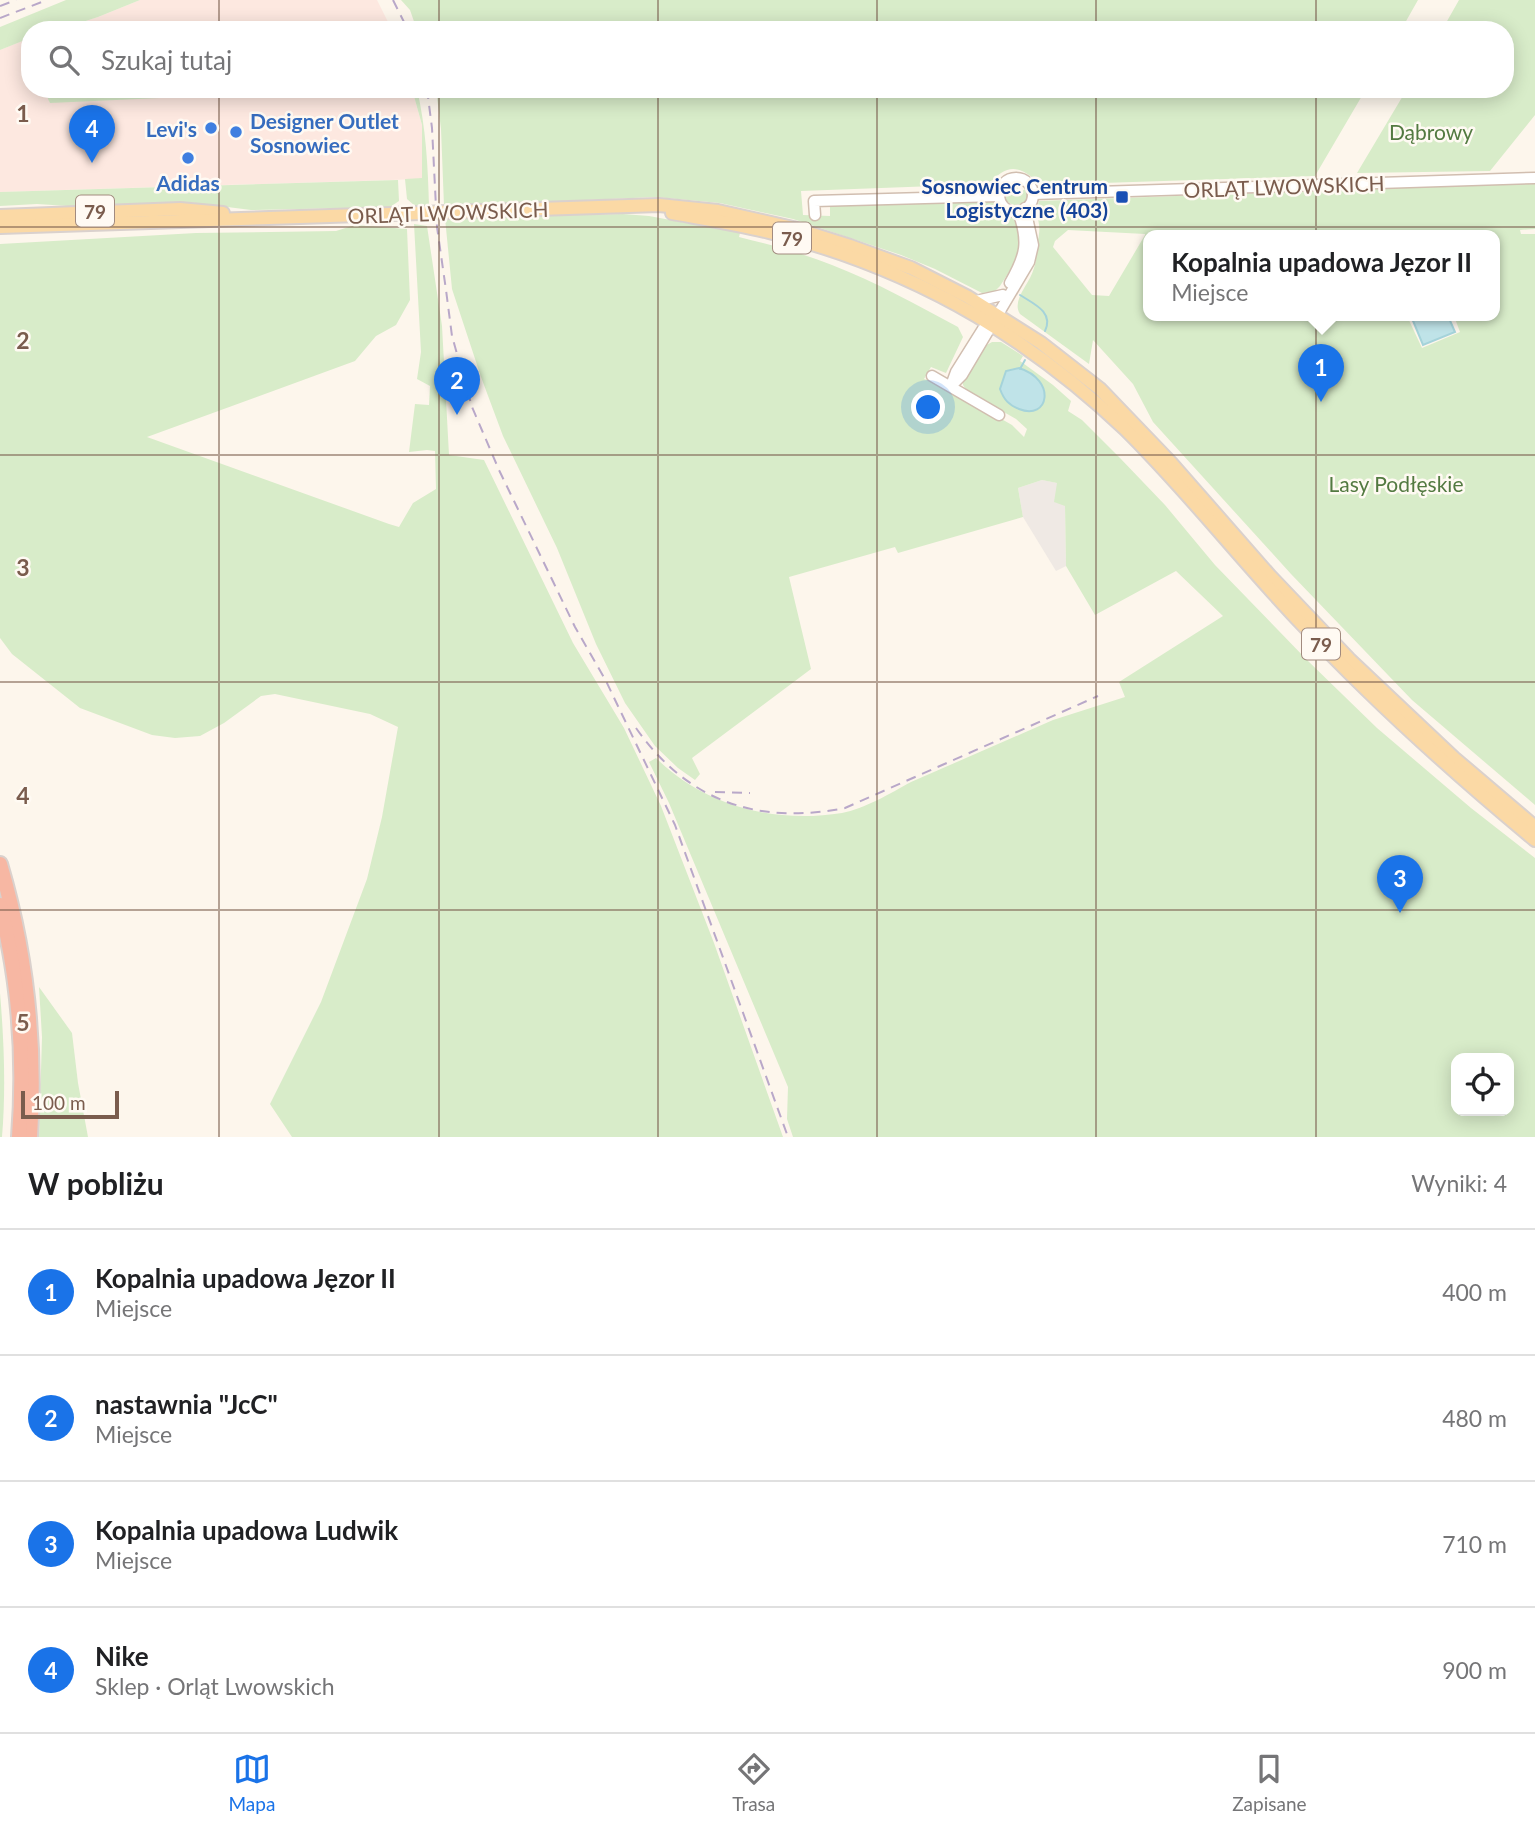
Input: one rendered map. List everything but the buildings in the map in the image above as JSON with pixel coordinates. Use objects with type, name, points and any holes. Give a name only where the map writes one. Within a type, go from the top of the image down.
[{"type":"highway","points":[[0,864],[16,926],[27,998],[32,1074],[30,1137]]},
{"type":"highway","points":[[0,905],[18,1012],[21,1077],[19,1137]]},
{"type":"main road","name":"ORLĄT LWOWSKICH","points":[[0,227],[627,206],[731,223],[803,241],[881,268],[938,295],[973,307]]},
{"type":"main road","name":"ORLĄT LWOWSKICH","points":[[0,216],[180,209],[269,217]]},
{"type":"main road","name":"79","points":[[973,307],[1065,361],[1107,396],[1349,659],[1454,758],[1535,827]]},
{"type":"main road","name":"79","points":[[1012,330],[1116,421],[1161,467],[1294,616],[1349,672],[1450,767],[1535,840]]},
{"type":"street","points":[[1015,178],[1027,182],[1033,194],[1031,202],[1022,210],[1013,211],[1003,206],[999,196],[1003,184],[1015,178]]},
{"type":"street","name":"ORLĄT LWOWSKICH","points":[[1033,194],[1535,178]]},
{"type":"street","points":[[815,215],[814,201],[999,196]]},
{"type":"street","points":[[951,386],[962,375],[1006,297],[1025,253],[1022,210]]},
{"type":"street","points":[[980,340],[973,307],[1006,297]]},
{"type":"street","points":[[980,340],[1012,330],[1006,297]]},
{"type":"street","points":[[932,376],[999,415]]},
{"type":"shaded area","points":[[140,0],[377,0],[388,21],[86,21]]},
{"type":"shaded area","points":[[21,42],[21,98],[414,98],[422,125],[422,179],[0,192],[0,50]]},
{"type":"shaded area","points":[[1042,480],[1057,483],[1065,506],[1066,566],[1056,571],[1023,517],[1018,488]]},
{"type":"green space","points":[[66,0],[140,0],[86,21],[21,21],[21,42],[0,50],[0,27]]},
{"type":"green space","points":[[401,0],[1418,0],[1406,21],[414,21],[410,10]]},
{"type":"green space","name":"Dąbrowy","points":[[1459,0],[1535,0],[1535,115],[1490,171],[1357,173],[1402,98],[1514,98],[1514,21],[1447,21]]},
{"type":"green space","points":[[48,98],[160,98],[50,103]]},
{"type":"green space","points":[[414,98],[419,98],[423,118],[429,206],[415,206],[407,199],[405,179],[422,178],[422,125]]},
{"type":"green space","points":[[437,98],[1361,98],[1315,176],[1040,185],[1027,174],[1012,169],[1001,173],[988,184],[801,191],[803,215],[830,216],[830,206],[996,202],[1004,211],[1014,215],[1023,243],[1019,244],[1020,255],[1000,286],[994,292],[982,293],[901,255],[793,219],[720,203],[656,197],[444,206]]},
{"type":"green space","points":[[398,180],[399,201],[390,207],[251,210],[188,202],[0,206],[0,192]]},
{"type":"green space","points":[[1019,182],[1019,193],[1027,188],[1028,199],[1025,204],[1019,206],[1006,200],[1003,194],[1006,188]]},
{"type":"green space","name":"Lasy Podłęskie","points":[[1535,183],[1535,229],[1520,230],[1521,234],[1535,234],[1535,805],[1412,700],[1291,574],[1153,422],[1133,384],[1093,340],[1089,364],[1020,314],[1019,298],[1036,262],[1039,237],[1039,201]]},
{"type":"green space","points":[[623,214],[649,216],[740,233],[739,237],[821,261],[880,286],[958,327],[963,337],[946,373],[931,367],[924,379],[940,384],[1012,425],[1024,437],[1027,429],[1016,419],[967,391],[963,385],[963,378],[985,346],[992,342],[1001,342],[1023,356],[1020,361],[1071,401],[1068,411],[1082,420],[1120,458],[1165,505],[1215,565],[1307,660],[1377,728],[1535,858],[1535,1137],[793,1137],[787,1119],[788,1087],[669,803],[649,762],[656,758],[675,775],[696,788],[742,808],[791,816],[816,816],[850,811],[1053,720],[1125,697],[1119,682],[1223,616],[1176,571],[1095,615],[1066,566],[1065,506],[1054,502],[1057,483],[1042,480],[1018,488],[1023,517],[898,553],[895,547],[789,577],[811,669],[692,758],[700,774],[695,780],[655,746],[625,703],[596,644],[557,548],[503,436],[452,289],[445,218]]},
{"type":"green space","points":[[414,224],[427,226],[442,326],[449,455],[484,460],[573,643],[624,728],[661,806],[714,943],[783,1137],[292,1137],[270,1104],[321,1002],[367,879],[382,817],[398,727],[370,714],[275,694],[261,696],[224,723],[200,736],[175,738],[152,735],[80,708],[12,654],[0,638],[0,244],[196,233],[336,231],[355,225],[407,229],[410,300],[396,325],[376,336],[355,361],[147,437],[399,527],[413,503],[436,489],[435,451],[409,452],[415,404],[429,405],[430,386],[417,379],[421,352]]},
{"type":"green space","points":[[39,987],[72,1033],[88,1137],[39,1137],[42,1037]]},
{"type":"green space","points":[[0,993],[4,1065],[2,1137],[0,1137]]},
{"type":"water","points":[[1413,321],[1450,321],[1455,332],[1423,345]]},
{"type":"water","points":[[1019,368],[1031,374],[1044,389],[1042,404],[1037,409],[1029,411],[1015,407],[1007,402],[1000,389],[1006,371]]},
{"type":"waterway","points":[[1020,295],[1045,314],[1045,331]]},
{"type":"waterway","points":[[1020,369],[1025,360]]},
{"type":"railway","points":[[0,6],[16,0]]},
{"type":"railway","points":[[0,18],[47,0]]},
{"type":"railway","points":[[393,0],[404,21]]},
{"type":"railway","points":[[428,98],[437,227],[452,336],[472,407],[499,470],[575,627],[606,681],[675,825],[788,1137]]},
{"type":"railway","points":[[636,728],[678,774],[727,802],[754,810],[813,812],[845,808],[1098,696]]},
{"type":"railway","points":[[715,792],[750,793]]},
{"type":"place","name":"Levi's","points":[[211,128]]},
{"type":"place","name":"Designer Outlet Sosnowiec","points":[[236,132]]},
{"type":"place","name":"Adidas","points":[[188,158]]},
{"type":"place","name":"Nike","points":[[92,163]]},
{"type":"place","name":"Sosnowiec Centrum Logistyczne (403)","points":[[1122,197]]},
{"type":"place","name":"Kopalnia upadowa Jęzor II","points":[[1321,402]]},
{"type":"place","name":"nastawnia \"JcC\"","points":[[457,415]]},
{"type":"place","name":"Kopalnia upadowa Ludwik","points":[[1400,913]]}]
